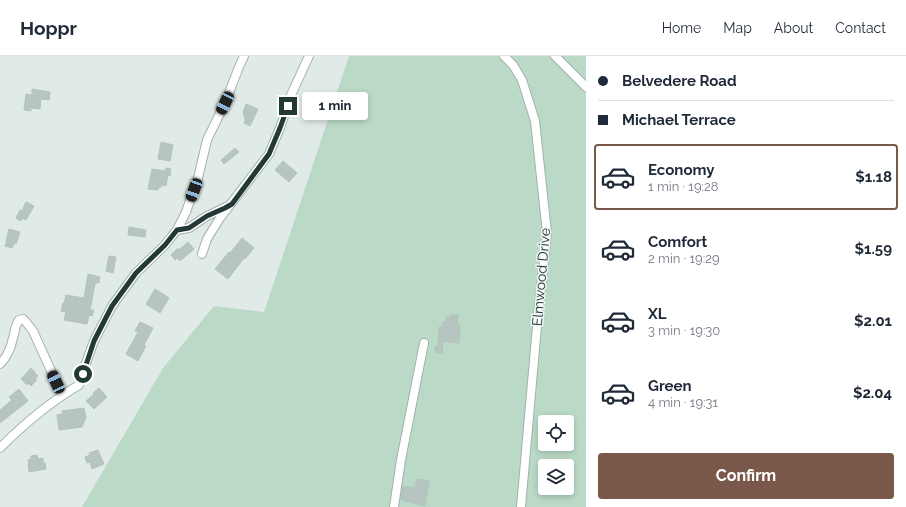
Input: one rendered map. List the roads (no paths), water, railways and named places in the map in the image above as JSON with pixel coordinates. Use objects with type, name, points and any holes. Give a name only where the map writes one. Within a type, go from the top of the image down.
[{"type":"street","points":[[0,448],[17,430],[62,395],[79,385],[94,341],[112,306],[136,273],[165,245],[177,230],[186,212],[198,178],[207,140],[225,103],[238,67],[244,56]]},
{"type":"street","points":[[202,254],[207,239],[220,218],[269,154],[309,56]]},
{"type":"street","name":"Elmwood Drive","points":[[504,56],[513,65],[522,80],[535,121],[547,234],[538,315],[521,507]]},
{"type":"street","points":[[555,56],[586,87]]},
{"type":"street","points":[[177,230],[189,228],[207,216],[232,204]]},
{"type":"street","points":[[0,364],[9,352],[13,341],[16,324],[19,320],[23,319],[32,331],[62,395]]},
{"type":"street","points":[[394,507],[401,460],[424,343]]}]
